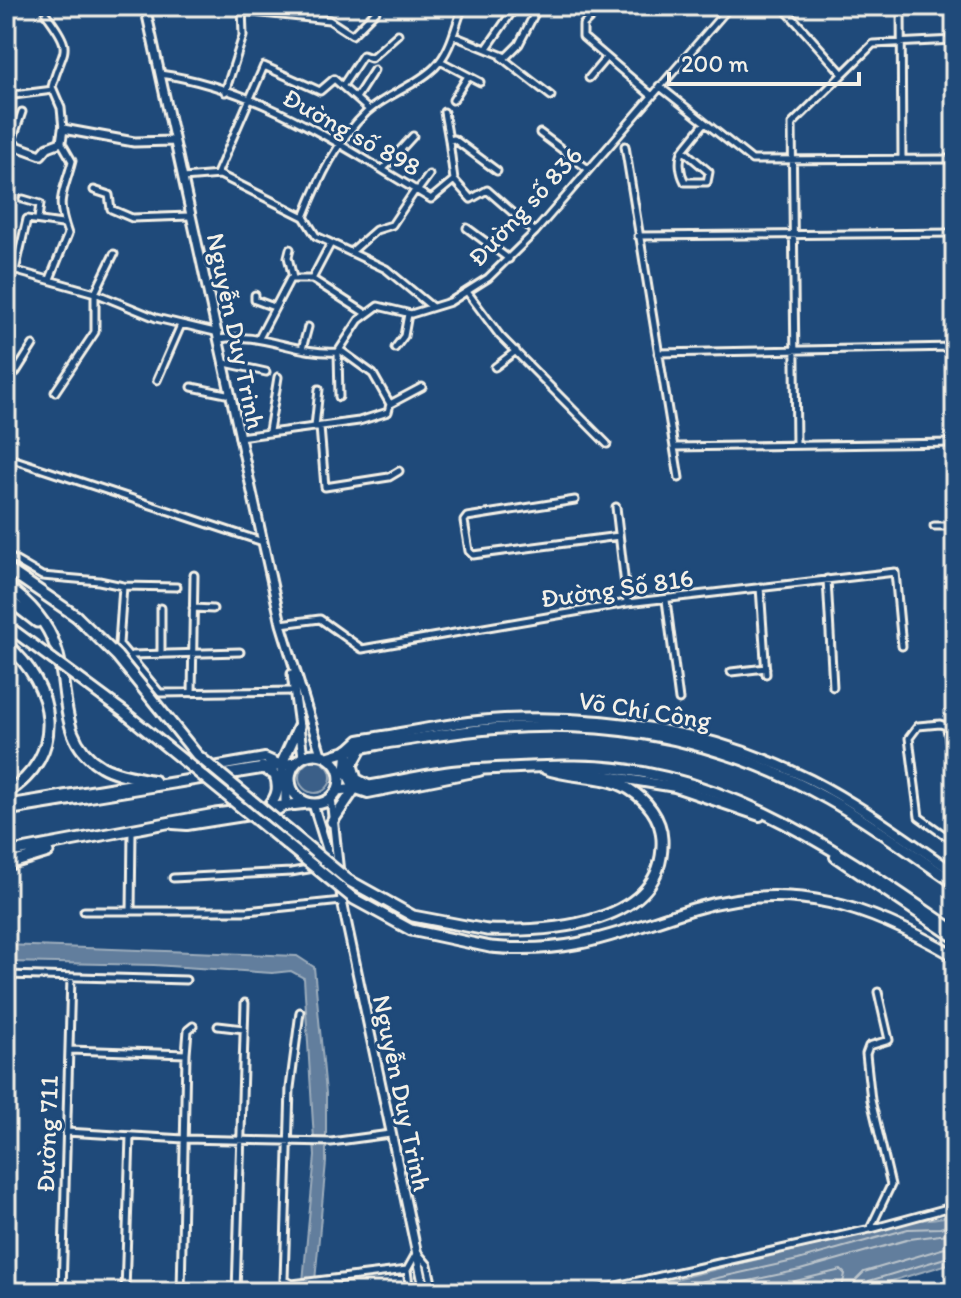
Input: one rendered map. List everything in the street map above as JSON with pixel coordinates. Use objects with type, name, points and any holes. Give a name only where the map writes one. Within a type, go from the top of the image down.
[{"type":"highway","points":[[6,568],[76,616],[117,656],[197,755],[348,880],[413,916],[487,930],[557,929],[578,925],[633,900],[652,881],[662,848],[661,831],[646,802],[615,782],[543,767]]},
{"type":"highway","points":[[6,586],[34,609],[57,651],[69,722],[81,749],[104,768],[162,782]]},
{"type":"highway","points":[[6,598],[36,620],[57,651]]},
{"type":"highway","points":[[6,625],[125,713],[354,899],[411,930],[490,947],[560,949],[595,942],[696,908],[773,896],[819,900],[863,909],[901,925],[955,956]]},
{"type":"highway","points":[[6,644],[23,658],[41,684],[48,722],[41,755],[32,771],[6,793]]},
{"type":"highway","name":"Võ Chí Công","points":[[324,756],[362,747],[533,722],[610,727],[704,746],[833,797],[870,820],[955,883]]},
{"type":"highway","points":[[286,804],[286,784],[281,765],[299,726]]},
{"type":"highway","points":[[362,747],[354,756],[353,772],[359,782],[370,786]]},
{"type":"highway","points":[[348,750],[346,771],[355,788]]},
{"type":"highway","points":[[6,808],[324,756],[339,771],[335,794]]},
{"type":"highway","points":[[299,760],[290,782],[296,795],[310,804]]},
{"type":"highway","points":[[8,854],[270,805],[310,804],[355,788],[480,771],[568,766],[634,772],[682,782],[735,799],[836,850],[955,931]]},
{"type":"highway","points":[[262,767],[275,775],[278,783],[270,805]]},
{"type":"highway","points":[[332,822],[355,788]]},
{"type":"highway","points":[[6,865],[77,842]]},
{"type":"main road","name":"Nguyễn Duy Trinh","points":[[145,6],[281,624],[291,664],[324,756]]},
{"type":"main road","points":[[8,145],[41,155],[48,147],[61,142],[63,129],[134,142],[173,141]]},
{"type":"main road","name":"Nguyễn Duy Trinh","points":[[291,664],[299,726],[299,760]]},
{"type":"main road","name":"Võ Chí Công","points":[[348,750],[359,740],[477,721],[533,722]]},
{"type":"main road","points":[[187,779],[202,769],[265,758],[281,765]]},
{"type":"main road","points":[[543,767],[637,778],[675,787],[779,824],[955,938]]},
{"type":"main road","points":[[355,788],[368,793],[463,777],[480,771]]},
{"type":"main road","name":"Nguyễn Duy Trinh","points":[[335,794],[332,822],[342,901]]},
{"type":"main road","points":[[169,823],[187,825],[276,811],[286,804]]},
{"type":"main road","name":"Nguyễn Duy Trinh","points":[[310,804],[342,901],[425,1292]]},
{"type":"main road","name":"Võ Chí Công","points":[[870,820],[955,873]]},
{"type":"street","points":[[310,18],[311,6]]},
{"type":"street","points":[[304,217],[341,143],[369,110],[430,71],[440,61],[454,36],[463,6]]},
{"type":"street","points":[[487,48],[516,6]]},
{"type":"street","points":[[602,6],[583,25],[582,31],[605,59],[652,96]]},
{"type":"street","name":"Đường số 836","points":[[365,313],[382,305],[408,314],[432,307],[468,293],[509,259],[730,6]]},
{"type":"street","points":[[782,6],[842,73]]},
{"type":"street","points":[[901,6],[902,159]]},
{"type":"street","points":[[225,92],[243,36],[243,8],[329,20],[352,35],[376,11]]},
{"type":"street","points":[[501,57],[519,44],[535,13]]},
{"type":"street","points":[[46,14],[65,42],[53,90],[61,108],[63,129]]},
{"type":"street","points":[[343,85],[363,55],[371,58],[398,34]]},
{"type":"street","points":[[454,36],[487,48],[551,96]]},
{"type":"street","points":[[796,444],[792,124],[873,44],[955,40]]},
{"type":"street","points":[[589,78],[605,59]]},
{"type":"street","points":[[440,61],[480,82]]},
{"type":"street","points":[[217,174],[267,65],[317,91],[331,78],[369,110]]},
{"type":"street","points":[[356,98],[374,70]]},
{"type":"street","name":"Đường số 898","points":[[159,74],[225,92],[307,124],[433,199],[454,180]]},
{"type":"street","points":[[453,100],[468,76]]},
{"type":"street","points":[[659,86],[752,160],[955,159]]},
{"type":"street","points":[[6,96],[53,90]]},
{"type":"street","points":[[8,145],[22,112]]},
{"type":"street","points":[[444,112],[454,180],[473,200],[487,190],[535,232]]},
{"type":"street","points":[[683,150],[709,172],[707,182],[683,180],[680,157],[683,150],[704,124]]},
{"type":"street","points":[[540,133],[588,169]]},
{"type":"street","points":[[383,169],[413,136]]},
{"type":"street","points":[[449,140],[454,139],[497,171]]},
{"type":"street","points":[[50,279],[68,237],[59,205],[72,161],[61,142]]},
{"type":"street","points":[[625,146],[679,478]]},
{"type":"street","points":[[182,179],[217,174],[304,217],[312,233],[398,276],[432,307]]},
{"type":"street","points":[[351,252],[376,230],[390,226],[429,175]]},
{"type":"street","points":[[94,190],[109,195],[111,209],[132,218],[190,216]]},
{"type":"street","points":[[23,199],[40,204],[38,219]]},
{"type":"street","points":[[15,271],[25,224],[30,217],[63,224]]},
{"type":"street","points":[[467,228],[509,259]]},
{"type":"street","points":[[638,236],[955,233]]},
{"type":"street","points":[[312,279],[331,243]]},
{"type":"street","points":[[259,338],[293,278],[288,257],[290,249]]},
{"type":"street","points":[[55,392],[95,332],[95,293],[114,254]]},
{"type":"street","points":[[6,268],[95,293],[219,336],[242,335],[302,349],[339,351],[373,374],[390,404],[388,412],[378,416],[238,437]]},
{"type":"street","points":[[293,278],[312,279],[365,313],[339,351],[339,397]]},
{"type":"street","points":[[468,293],[500,336],[607,444]]},
{"type":"street","points":[[255,295],[255,300],[274,307]]},
{"type":"street","points":[[395,348],[404,336],[408,314]]},
{"type":"street","points":[[157,380],[181,325]]},
{"type":"street","points":[[302,349],[308,327]]},
{"type":"street","points":[[6,378],[7,368],[16,372],[33,345]]},
{"type":"street","points":[[658,353],[955,347]]},
{"type":"street","points":[[495,367],[517,351]]},
{"type":"street","points":[[225,363],[266,372]]},
{"type":"street","points":[[269,431],[278,377]]},
{"type":"street","points":[[192,387],[232,395]]},
{"type":"street","points":[[390,404],[422,387]]},
{"type":"street","points":[[319,389],[318,427],[325,487],[389,477],[399,471]]},
{"type":"street","points":[[674,447],[955,443]]},
{"type":"street","points":[[6,457],[265,542]]},
{"type":"street","points":[[575,500],[467,517],[464,521],[469,551],[473,555],[619,536]]},
{"type":"street","points":[[616,507],[627,603]]},
{"type":"street","points":[[934,526],[955,526]]},
{"type":"street","points":[[6,555],[42,576],[123,586],[177,587]]},
{"type":"street","name":"Đường Số 816","points":[[281,624],[320,619],[362,649],[627,603],[896,572],[902,646]]},
{"type":"street","points":[[192,693],[190,653],[194,575]]},
{"type":"street","points":[[827,579],[833,687]]},
{"type":"street","points":[[123,586],[119,644],[160,693],[294,691]]},
{"type":"street","points":[[731,672],[766,671],[760,587]]},
{"type":"street","points":[[666,600],[679,700]]},
{"type":"street","points":[[161,608],[161,654]]},
{"type":"street","points":[[193,608],[213,609]]},
{"type":"street","points":[[131,655],[240,652]]},
{"type":"street","points":[[955,729],[940,724],[914,727],[909,738],[919,817],[944,835],[955,831]]},
{"type":"street","points":[[947,728],[955,776]]},
{"type":"street","points":[[131,911],[132,831]]},
{"type":"street","points":[[173,878],[291,872],[332,865]]},
{"type":"street","points":[[84,911],[247,911],[342,901]]},
{"type":"street","points":[[6,975],[186,980]]},
{"type":"street","name":"Đường 711","points":[[62,1292],[71,977]]},
{"type":"street","points":[[870,1229],[891,1185],[871,1100],[866,1054],[869,1046],[889,1040],[878,992]]},
{"type":"street","points":[[236,1292],[245,1003]]},
{"type":"street","points":[[300,1012],[290,1088],[283,1275],[286,1283],[407,1270]]},
{"type":"street","points":[[181,1292],[186,1054],[188,1030],[193,1026]]},
{"type":"street","points":[[218,1026],[244,1029]]},
{"type":"street","points":[[70,1050],[186,1054]]},
{"type":"street","points":[[66,1132],[299,1142],[331,1142],[390,1134]]},
{"type":"street","points":[[125,1292],[130,1136]]},
{"type":"street","points":[[589,1292],[870,1229],[955,1206]]},
{"type":"street","points":[[410,1292],[407,1270],[417,1252],[428,1265],[434,1292]]},
{"type":"shaded area","points":[[315,761],[326,766],[331,777],[326,788],[315,793],[304,788],[299,777],[304,766]]},
{"type":"water","points":[[6,945],[297,956],[314,967],[326,1093],[326,1162],[314,1292],[302,1292],[315,1156],[304,978],[291,971],[272,973],[154,965],[6,962]]},
{"type":"water","points":[[955,1214],[955,1262],[855,1292],[622,1292],[901,1223]]}]
